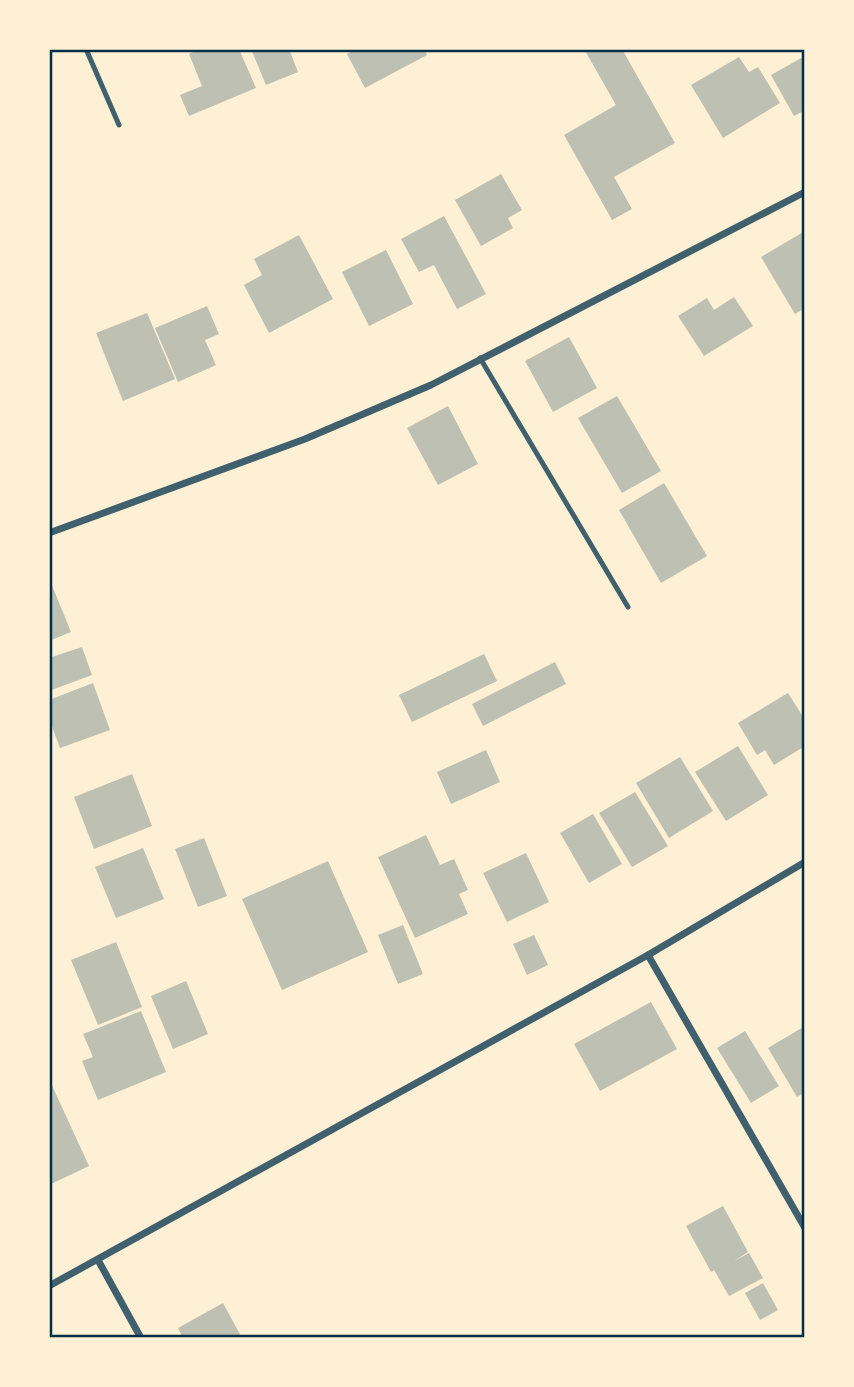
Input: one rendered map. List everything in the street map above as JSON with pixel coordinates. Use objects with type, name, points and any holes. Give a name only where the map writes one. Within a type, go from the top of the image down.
[{"type":"street","points":[[49,533],[304,439],[431,385],[805,192]]},
{"type":"street","points":[[49,1286],[648,955],[805,862]]},
{"type":"street","points":[[648,955],[805,1228]]},
{"type":"street","points":[[98,1261],[141,1338]]},
{"type":"lane","points":[[86,49],[119,125]]},
{"type":"lane","points":[[480,358],[628,607]]},
{"type":"building","points":[[200,49],[239,49],[256,88],[189,116],[180,95],[202,86],[189,54]]},
{"type":"building","points":[[251,49],[289,49],[298,72],[266,85]]},
{"type":"building","points":[[356,49],[424,49],[427,55],[365,88],[347,54]]},
{"type":"building","points":[[584,49],[622,49],[675,143],[614,177],[632,209],[612,220],[564,135],[616,105]]},
{"type":"building","points":[[805,56],[805,110],[794,116],[771,75]]},
{"type":"building","points":[[739,57],[749,72],[758,67],[780,103],[723,138],[691,85]]},
{"type":"building","points":[[501,174],[522,210],[508,218],[513,228],[481,246],[455,200]]},
{"type":"building","points":[[444,216],[486,294],[457,309],[434,265],[419,272],[401,239]]},
{"type":"building","points":[[805,231],[805,308],[795,314],[761,257]]},
{"type":"building","points":[[299,235],[333,299],[269,333],[244,285],[262,275],[254,259]]},
{"type":"building","points":[[386,250],[413,304],[369,326],[342,272]]},
{"type":"building","points":[[734,297],[753,326],[704,356],[678,316],[707,298],[714,310]]},
{"type":"building","points":[[207,306],[219,334],[205,340],[216,365],[178,382],[155,328]]},
{"type":"building","points":[[147,313],[175,379],[123,401],[96,333]]},
{"type":"building","points":[[569,337],[597,388],[553,412],[525,361]]},
{"type":"building","points":[[617,396],[661,471],[622,493],[578,418]]},
{"type":"building","points":[[448,406],[478,464],[438,485],[407,428]]},
{"type":"building","points":[[664,483],[707,556],[661,583],[619,510]]},
{"type":"building","points":[[49,578],[71,632],[49,641]]},
{"type":"building","points":[[82,647],[92,675],[49,691],[49,658]]},
{"type":"building","points":[[484,654],[497,681],[412,722],[399,695]]},
{"type":"building","points":[[555,662],[566,684],[483,726],[472,704]]},
{"type":"building","points":[[93,683],[110,730],[60,748],[49,718],[49,700]]},
{"type":"building","points":[[788,693],[805,720],[805,746],[774,765],[765,750],[757,755],[738,723]]},
{"type":"building","points":[[738,746],[768,795],[726,821],[695,772]]},
{"type":"building","points":[[486,750],[500,782],[451,804],[437,772]]},
{"type":"building","points":[[680,757],[713,811],[669,838],[636,783]]},
{"type":"building","points":[[132,774],[152,826],[94,849],[74,797]]},
{"type":"building","points":[[635,792],[668,846],[632,867],[599,813]]},
{"type":"building","points":[[593,814],[622,864],[589,883],[560,833]]},
{"type":"building","points":[[426,835],[440,865],[454,859],[468,890],[459,894],[468,914],[415,938],[378,857]]},
{"type":"building","points":[[204,838],[227,896],[198,907],[175,849]]},
{"type":"building","points":[[143,848],[164,899],[116,918],[95,867]]},
{"type":"building","points":[[526,853],[549,902],[507,922],[483,873]]},
{"type":"building","points":[[328,861],[368,952],[282,990],[242,899]]},
{"type":"building","points":[[403,925],[423,974],[398,984],[378,935]]},
{"type":"building","points":[[534,935],[548,965],[527,975],[513,944]]},
{"type":"building","points":[[116,942],[142,1007],[98,1025],[71,960]]},
{"type":"building","points":[[186,981],[208,1034],[173,1049],[151,996]]},
{"type":"building","points":[[651,1002],[677,1049],[600,1091],[574,1044]]},
{"type":"building","points":[[141,1011],[166,1072],[98,1100],[82,1061],[93,1057],[83,1034]]},
{"type":"building","points":[[805,1026],[805,1092],[797,1097],[768,1048]]},
{"type":"building","points":[[745,1031],[779,1086],[751,1103],[717,1048]]},
{"type":"building","points":[[49,1079],[89,1166],[49,1185]]},
{"type":"building","points":[[723,1206],[748,1252],[734,1261],[749,1253],[763,1278],[729,1296],[714,1270],[711,1272],[686,1226]]},
{"type":"building","points":[[763,1283],[778,1310],[760,1320],[745,1293]]},
{"type":"building","points":[[223,1303],[242,1338],[183,1338],[178,1328]]}]
